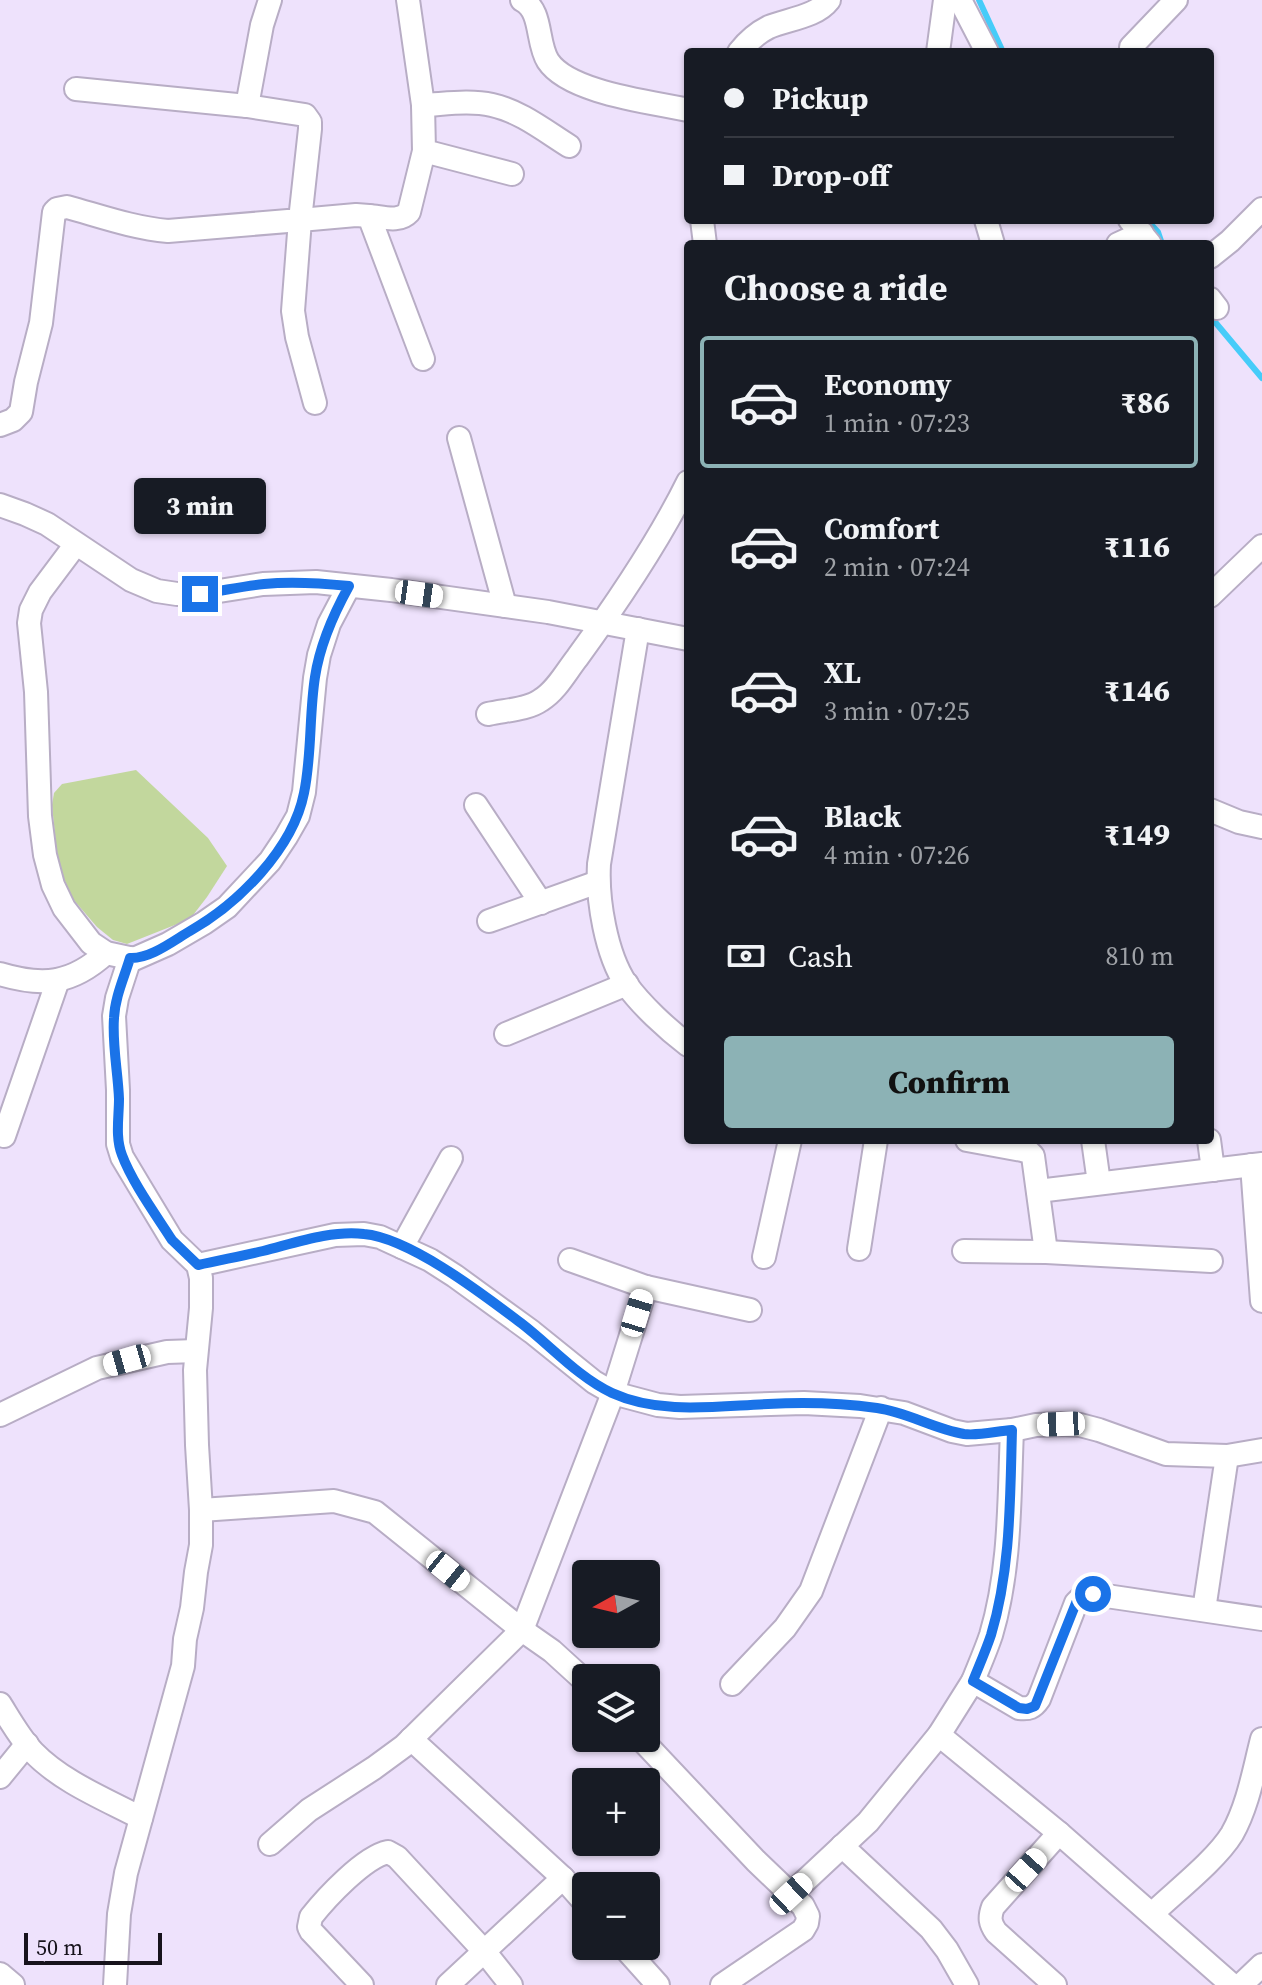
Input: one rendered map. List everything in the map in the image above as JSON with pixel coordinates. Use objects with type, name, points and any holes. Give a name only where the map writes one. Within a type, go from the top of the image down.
[{"type":"street","points":[[247,106],[262,25],[270,0]]},
{"type":"street","points":[[0,425],[13,420],[21,412],[41,323],[54,212],[57,209],[67,207],[131,225],[168,231],[356,215],[399,219],[409,212],[424,151],[423,105],[408,0]]},
{"type":"street","points":[[743,48],[755,35],[815,12],[829,0]]},
{"type":"street","points":[[938,48],[945,0]]},
{"type":"street","points":[[960,0],[985,48]]},
{"type":"street","points":[[1131,47],[1176,0]]},
{"type":"street","points":[[527,1],[534,11],[541,46],[548,62],[559,72],[595,90],[684,109]]},
{"type":"street","points":[[76,89],[305,115],[310,122],[293,311],[315,403]]},
{"type":"street","points":[[423,105],[493,105],[529,121],[569,146]]},
{"type":"street","points":[[424,151],[512,174]]},
{"type":"street","points":[[1214,254],[1262,209]]},
{"type":"street","points":[[369,216],[423,359]]},
{"type":"street","points":[[459,438],[505,606]]},
{"type":"street","points":[[488,714],[525,707],[544,699],[554,689],[602,624],[684,489]]},
{"type":"street","points":[[0,505],[47,524],[131,580],[157,591],[200,594],[263,584],[316,582],[548,612],[684,638]]},
{"type":"street","points":[[76,544],[40,592],[31,610],[29,623],[45,855],[53,885],[64,908],[91,943],[106,953],[134,959],[168,944],[227,907],[270,861],[286,837],[298,816],[304,792],[319,655],[329,624],[349,586]]},
{"type":"street","points":[[1214,592],[1262,546]]},
{"type":"street","points":[[638,629],[598,882],[612,954],[627,984],[639,1000],[684,1041]]},
{"type":"street","points":[[476,805],[541,903]]},
{"type":"street","points":[[1214,812],[1262,827]]},
{"type":"street","points":[[489,921],[598,882]]},
{"type":"street","points":[[0,974],[36,981],[58,980],[89,968],[106,953]]},
{"type":"street","points":[[115,1985],[122,1892],[183,1666],[201,1545],[196,1351],[201,1278],[198,1265],[172,1240],[130,1172],[118,1144],[114,1016],[130,958]]},
{"type":"street","points":[[4,1136],[58,980]]},
{"type":"street","points":[[506,1034],[627,984]]},
{"type":"street","points":[[764,1257],[789,1144]]},
{"type":"street","points":[[859,1249],[875,1144]]},
{"type":"street","points":[[988,1144],[1029,1152],[1033,1156],[1046,1252]]},
{"type":"street","points":[[1094,1144],[1099,1183]]},
{"type":"street","points":[[1210,1144],[1213,1170]]},
{"type":"street","points":[[402,1247],[451,1158]]},
{"type":"street","points":[[1038,1191],[1257,1165],[1262,1301]]},
{"type":"street","points":[[198,1265],[335,1235],[364,1234],[380,1237],[430,1260],[532,1332],[579,1372],[613,1393],[640,1401],[680,1407],[804,1403],[881,1408],[967,1434],[1036,1425],[1080,1425],[1166,1454],[1227,1456],[1262,1450]]},
{"type":"street","points":[[964,1251],[1211,1261]]},
{"type":"street","points":[[570,1260],[646,1287],[750,1310]]},
{"type":"street","points":[[270,1844],[309,1810],[374,1768],[411,1739],[522,1630],[613,1393],[646,1287]]},
{"type":"street","points":[[0,1415],[97,1368],[167,1352],[196,1351]]},
{"type":"street","points":[[732,1684],[785,1628],[811,1591],[881,1408]]},
{"type":"street","points":[[791,1894],[868,1822],[939,1735],[973,1681],[991,1634],[1003,1583],[1012,1430]]},
{"type":"street","points":[[1204,1610],[1227,1456]]},
{"type":"street","points":[[201,1510],[334,1501],[375,1512],[572,1669]]},
{"type":"street","points":[[973,1681],[1019,1708],[1035,1706],[1076,1603],[1084,1595],[1262,1619]]},
{"type":"street","points":[[0,1704],[32,1751],[62,1775],[141,1818]]},
{"type":"street","points":[[939,1735],[1153,1913],[1232,1985]]},
{"type":"street","points":[[411,1739],[572,1888]]},
{"type":"street","points":[[1153,1913],[1220,1850],[1231,1834],[1246,1798],[1262,1739]]},
{"type":"street","points":[[0,1777],[27,1744]]},
{"type":"street","points":[[653,1752],[803,1906],[808,1916],[803,1930],[722,1985]]},
{"type":"street","points":[[1055,1985],[996,1932],[989,1916],[993,1907],[1059,1833]]},
{"type":"street","points":[[842,1846],[931,1929],[967,1985]]},
{"type":"street","points":[[354,1982],[311,1931],[309,1921],[338,1886],[374,1858],[388,1852],[397,1857],[484,1951],[511,1985]]},
{"type":"street","points":[[448,1985],[563,1878]]},
{"type":"street","points":[[636,1960],[658,1985]]},
{"type":"street","points":[[1241,1985],[1262,1965]]},
{"type":"street","points":[[0,1974],[13,1985]]},
{"type":"green space","points":[[136,770],[208,838],[227,866],[190,919],[127,944],[113,940],[97,927],[72,898],[58,864],[52,805],[54,793],[62,784]]},
{"type":"waterway","points":[[979,0],[1001,48]]},
{"type":"waterway","points":[[1151,224],[1161,240]]},
{"type":"waterway","points":[[1214,321],[1262,378]]},
{"type":"route","points":[[200,594],[292,582],[349,586],[329,624],[319,655],[304,792],[298,816],[270,861],[227,907],[168,944],[148,954],[130,958],[117,998],[113,1035],[117,1068],[118,1144],[130,1172],[172,1240],[198,1265],[335,1235],[380,1237],[430,1260],[455,1276],[594,1382],[613,1393],[640,1401],[680,1407],[804,1403],[860,1406],[904,1413],[967,1434],[1012,1430],[1003,1583],[991,1634],[973,1681],[1019,1708],[1035,1706],[1076,1603],[1084,1595],[1093,1594]]}]
